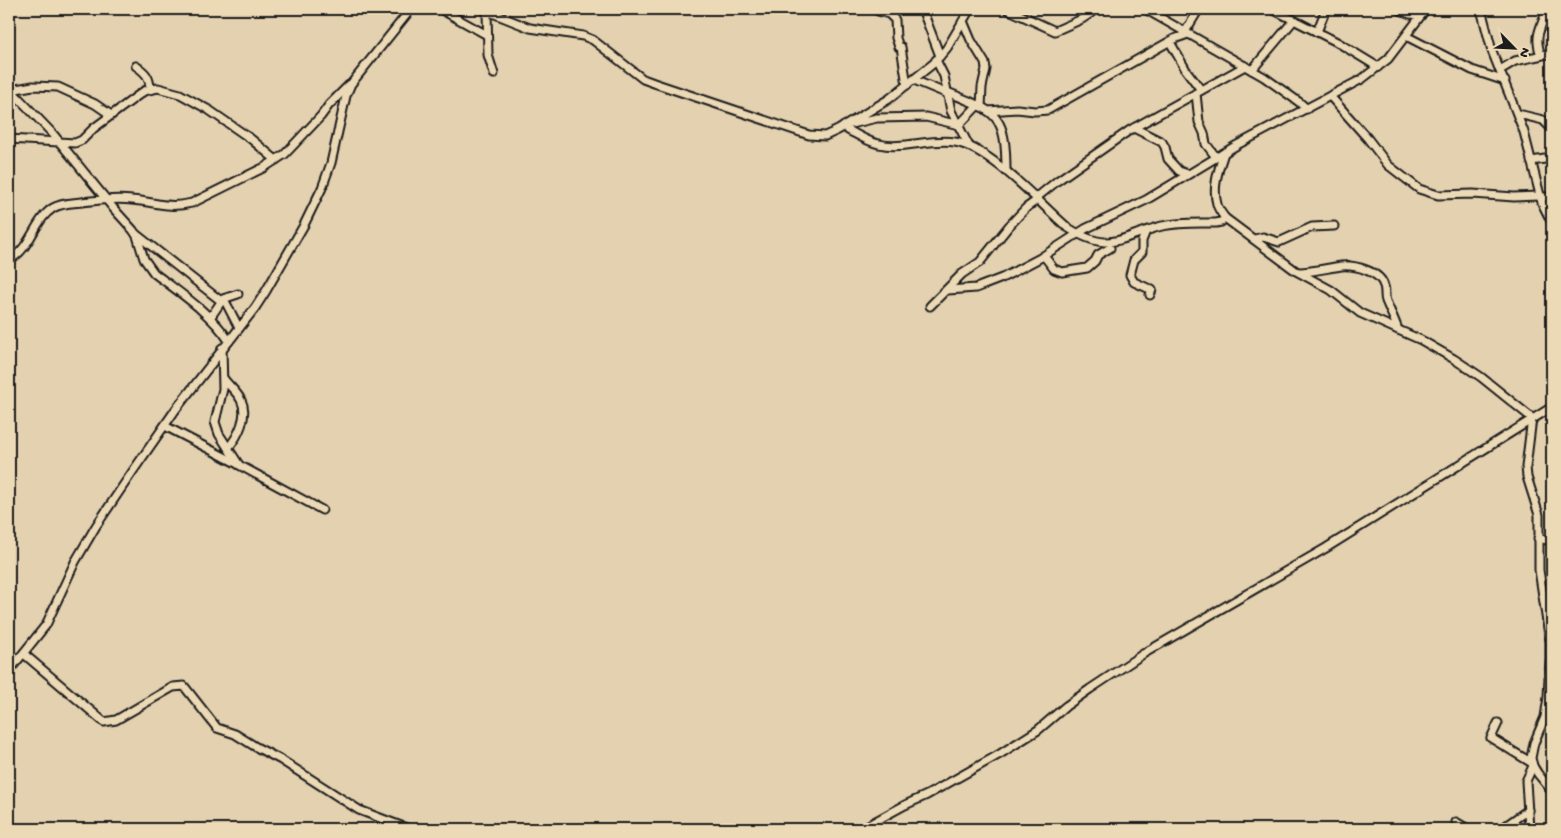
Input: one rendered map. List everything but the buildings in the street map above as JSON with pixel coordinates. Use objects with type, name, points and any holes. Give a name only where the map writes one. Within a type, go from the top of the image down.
[{"type":"street","points":[[9,260],[25,246],[52,208],[70,203],[106,200],[133,200],[161,206],[180,206],[192,203],[276,160],[288,150],[351,84],[411,9]]},
{"type":"street","points":[[440,9],[487,34]]},
{"type":"street","points":[[922,9],[944,76],[951,111],[969,146]]},
{"type":"street","points":[[494,74],[488,55],[485,10],[530,28],[583,36],[593,40],[643,79],[654,84],[766,119],[804,133],[825,136],[889,99],[914,80],[947,48],[970,9]]},
{"type":"street","points":[[1007,9],[1055,31],[1082,19],[1098,9]]},
{"type":"street","points":[[1144,9],[1252,70],[1307,109]]},
{"type":"street","points":[[988,111],[1017,109],[1035,112],[1057,106],[1187,33],[1199,9]]},
{"type":"street","points":[[1272,9],[1337,42],[1378,67]]},
{"type":"street","points":[[1317,32],[1326,9]]},
{"type":"street","points":[[1398,9],[1406,12],[1425,10]]},
{"type":"street","points":[[1481,9],[1488,39],[1518,114],[1541,197],[1552,223]]},
{"type":"street","points":[[1540,55],[1537,38],[1547,9]]},
{"type":"street","points":[[878,10],[889,14],[895,20],[896,38],[899,47],[902,47],[908,85]]},
{"type":"street","points":[[948,290],[968,290],[988,284],[1044,256],[1104,219],[1146,200],[1224,152],[1362,79],[1388,59],[1425,10]]},
{"type":"street","points":[[1406,12],[1413,26]]},
{"type":"street","points":[[1252,70],[1294,20]]},
{"type":"street","points":[[958,125],[980,106],[986,69],[985,63],[970,40],[963,21]]},
{"type":"street","points":[[1406,36],[1472,70],[1505,81]]},
{"type":"street","points":[[1170,42],[1199,92],[1199,122],[1206,144],[1216,157]]},
{"type":"street","points":[[1500,70],[1515,61],[1552,53]]},
{"type":"street","points":[[136,66],[149,78],[150,89]]},
{"type":"street","points":[[930,306],[962,274],[980,262],[1026,208],[1063,176],[1134,128],[1245,66]]},
{"type":"street","points":[[914,80],[980,106],[995,116],[1003,130],[1006,171]]},
{"type":"street","points":[[9,671],[48,623],[66,578],[96,526],[165,426],[222,348],[262,298],[316,203],[331,163],[346,96],[351,84]]},
{"type":"street","points":[[9,89],[33,86],[58,88],[102,107],[111,116]]},
{"type":"street","points":[[9,139],[70,143],[82,140],[94,128],[150,89],[158,88],[172,91],[209,110],[258,144],[276,160]]},
{"type":"street","points":[[9,89],[60,141],[106,200],[136,234],[198,284],[222,300],[239,328]]},
{"type":"street","points":[[1330,96],[1388,165],[1419,189],[1438,195],[1552,196]]},
{"type":"street","points":[[1518,114],[1543,120],[1552,129]]},
{"type":"street","points":[[844,126],[877,118],[926,116],[958,125]]},
{"type":"street","points":[[844,126],[848,130],[878,144],[892,145],[941,141],[969,146],[982,152],[1006,171],[1067,227],[1094,241],[1110,243],[1162,226],[1184,223],[1216,223],[1226,218]]},
{"type":"street","points":[[1134,128],[1162,142],[1166,147],[1168,159],[1179,171],[1188,174]]},
{"type":"street","points":[[1224,152],[1217,176],[1216,198],[1217,206],[1226,218],[1298,272],[1331,290],[1360,313],[1438,348],[1501,392],[1532,418]]},
{"type":"street","points":[[1531,161],[1552,158]]},
{"type":"street","points":[[1255,239],[1263,237],[1280,242],[1312,227],[1334,226]]},
{"type":"street","points":[[1146,231],[1142,241],[1142,252],[1134,260],[1130,275],[1134,282],[1152,290],[1150,295]]},
{"type":"street","points":[[136,234],[144,259],[154,273],[210,318],[229,341]]},
{"type":"street","points":[[1044,256],[1054,269],[1062,272],[1087,268],[1095,261],[1098,255],[1110,248]]},
{"type":"street","points":[[1298,272],[1345,266],[1378,276],[1384,285],[1386,301],[1395,318],[1398,330]]},
{"type":"street","points":[[210,318],[222,300],[238,294]]},
{"type":"street","points":[[222,348],[224,378],[215,422],[219,434],[239,464]]},
{"type":"street","points":[[212,362],[224,367]]},
{"type":"street","points":[[224,378],[243,405],[238,435],[228,448]]},
{"type":"street","points":[[861,829],[1000,754],[1038,730],[1082,694],[1143,654],[1333,544],[1552,407]]},
{"type":"street","points":[[1530,829],[1526,781],[1532,764],[1534,743],[1545,717],[1550,657],[1550,642],[1539,570],[1539,515],[1528,483],[1526,467],[1532,418]]},
{"type":"street","points":[[165,426],[322,510]]},
{"type":"street","points":[[1538,538],[1552,540]]},
{"type":"street","points":[[24,654],[104,722],[116,720],[173,687],[184,686],[217,728],[235,734],[256,748],[281,760],[359,810],[409,829]]},
{"type":"street","points":[[1498,722],[1491,738],[1532,764],[1552,791]]},
{"type":"street","points":[[1501,829],[1528,810]]},
{"type":"street","points":[[1456,822],[1468,829]]}]
